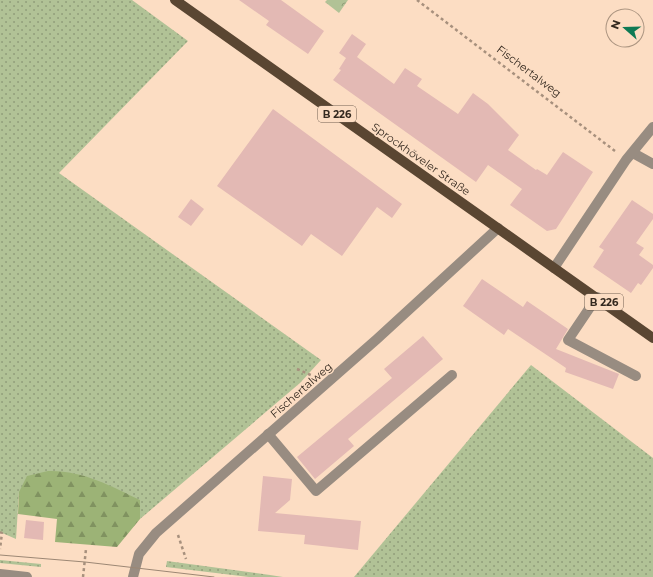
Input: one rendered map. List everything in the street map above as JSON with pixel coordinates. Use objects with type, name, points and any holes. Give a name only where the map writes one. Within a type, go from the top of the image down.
[{"type":"main road","name":"Sprockhöveler Straße","points":[[175,0],[653,338]]},
{"type":"street","points":[[554,268],[629,156],[653,127]]},
{"type":"street","points":[[629,156],[653,164]]},
{"type":"street","name":"Fischertalweg","points":[[133,577],[144,545],[172,518],[377,339],[498,228]]},
{"type":"street","points":[[597,297],[568,340],[636,376]]},
{"type":"street","points":[[268,434],[316,491],[452,375]]},
{"type":"street","points":[[0,574],[27,577]]},
{"type":"path","name":"Fischertalweg","points":[[417,0],[629,156]]},
{"type":"path","points":[[172,518],[186,559]]},
{"type":"path","points":[[0,532],[2,532],[0,549]]},
{"type":"path","points":[[83,577],[86,549]]},
{"type":"green space","points":[[0,0],[132,0],[188,41],[59,173],[321,360],[300,383],[140,519],[140,500],[19,492],[16,539],[0,532]]},
{"type":"green space","points":[[327,0],[348,0],[339,13],[325,2]]},
{"type":"green space","points":[[531,365],[653,458],[653,577],[354,577]]},
{"type":"green space","points":[[48,471],[61,471],[84,476],[107,484],[140,500],[140,519],[117,547],[55,542],[57,519],[18,514],[19,492],[27,476]]},
{"type":"green space","points":[[0,560],[41,564],[41,567],[0,563]]},
{"type":"green space","points":[[167,561],[283,577],[249,577],[166,567]]},
{"type":"building","points":[[239,0],[281,0],[324,31],[308,54],[266,25],[269,21]]},
{"type":"building","points":[[352,34],[366,44],[357,57],[394,84],[405,68],[422,79],[417,86],[458,114],[473,93],[488,104],[519,135],[508,150],[536,170],[537,169],[547,175],[563,152],[593,172],[556,229],[547,231],[510,205],[522,189],[488,165],[476,182],[333,80],[341,70],[339,69],[346,58],[339,53]]},
{"type":"building","points":[[273,109],[402,204],[392,218],[377,207],[342,256],[311,234],[302,246],[217,186]]},
{"type":"building","points":[[191,199],[204,209],[191,226],[178,217]]},
{"type":"building","points":[[632,200],[653,214],[653,219],[636,243],[644,248],[639,255],[653,265],[653,268],[641,285],[638,283],[631,293],[593,267],[604,250],[599,247]]},
{"type":"building","points":[[482,279],[523,307],[527,301],[568,329],[556,349],[619,374],[613,389],[565,372],[566,368],[508,329],[504,335],[463,306]]},
{"type":"building","points":[[423,336],[443,359],[348,439],[354,446],[315,479],[297,457],[392,378],[384,369]]},
{"type":"building","points":[[263,476],[292,479],[290,500],[275,513],[361,521],[358,550],[304,544],[305,535],[258,531]]},
{"type":"building","points":[[26,520],[44,522],[43,540],[24,538]]},
{"type":"tram line","points":[[0,555],[85,562],[214,577]]}]
